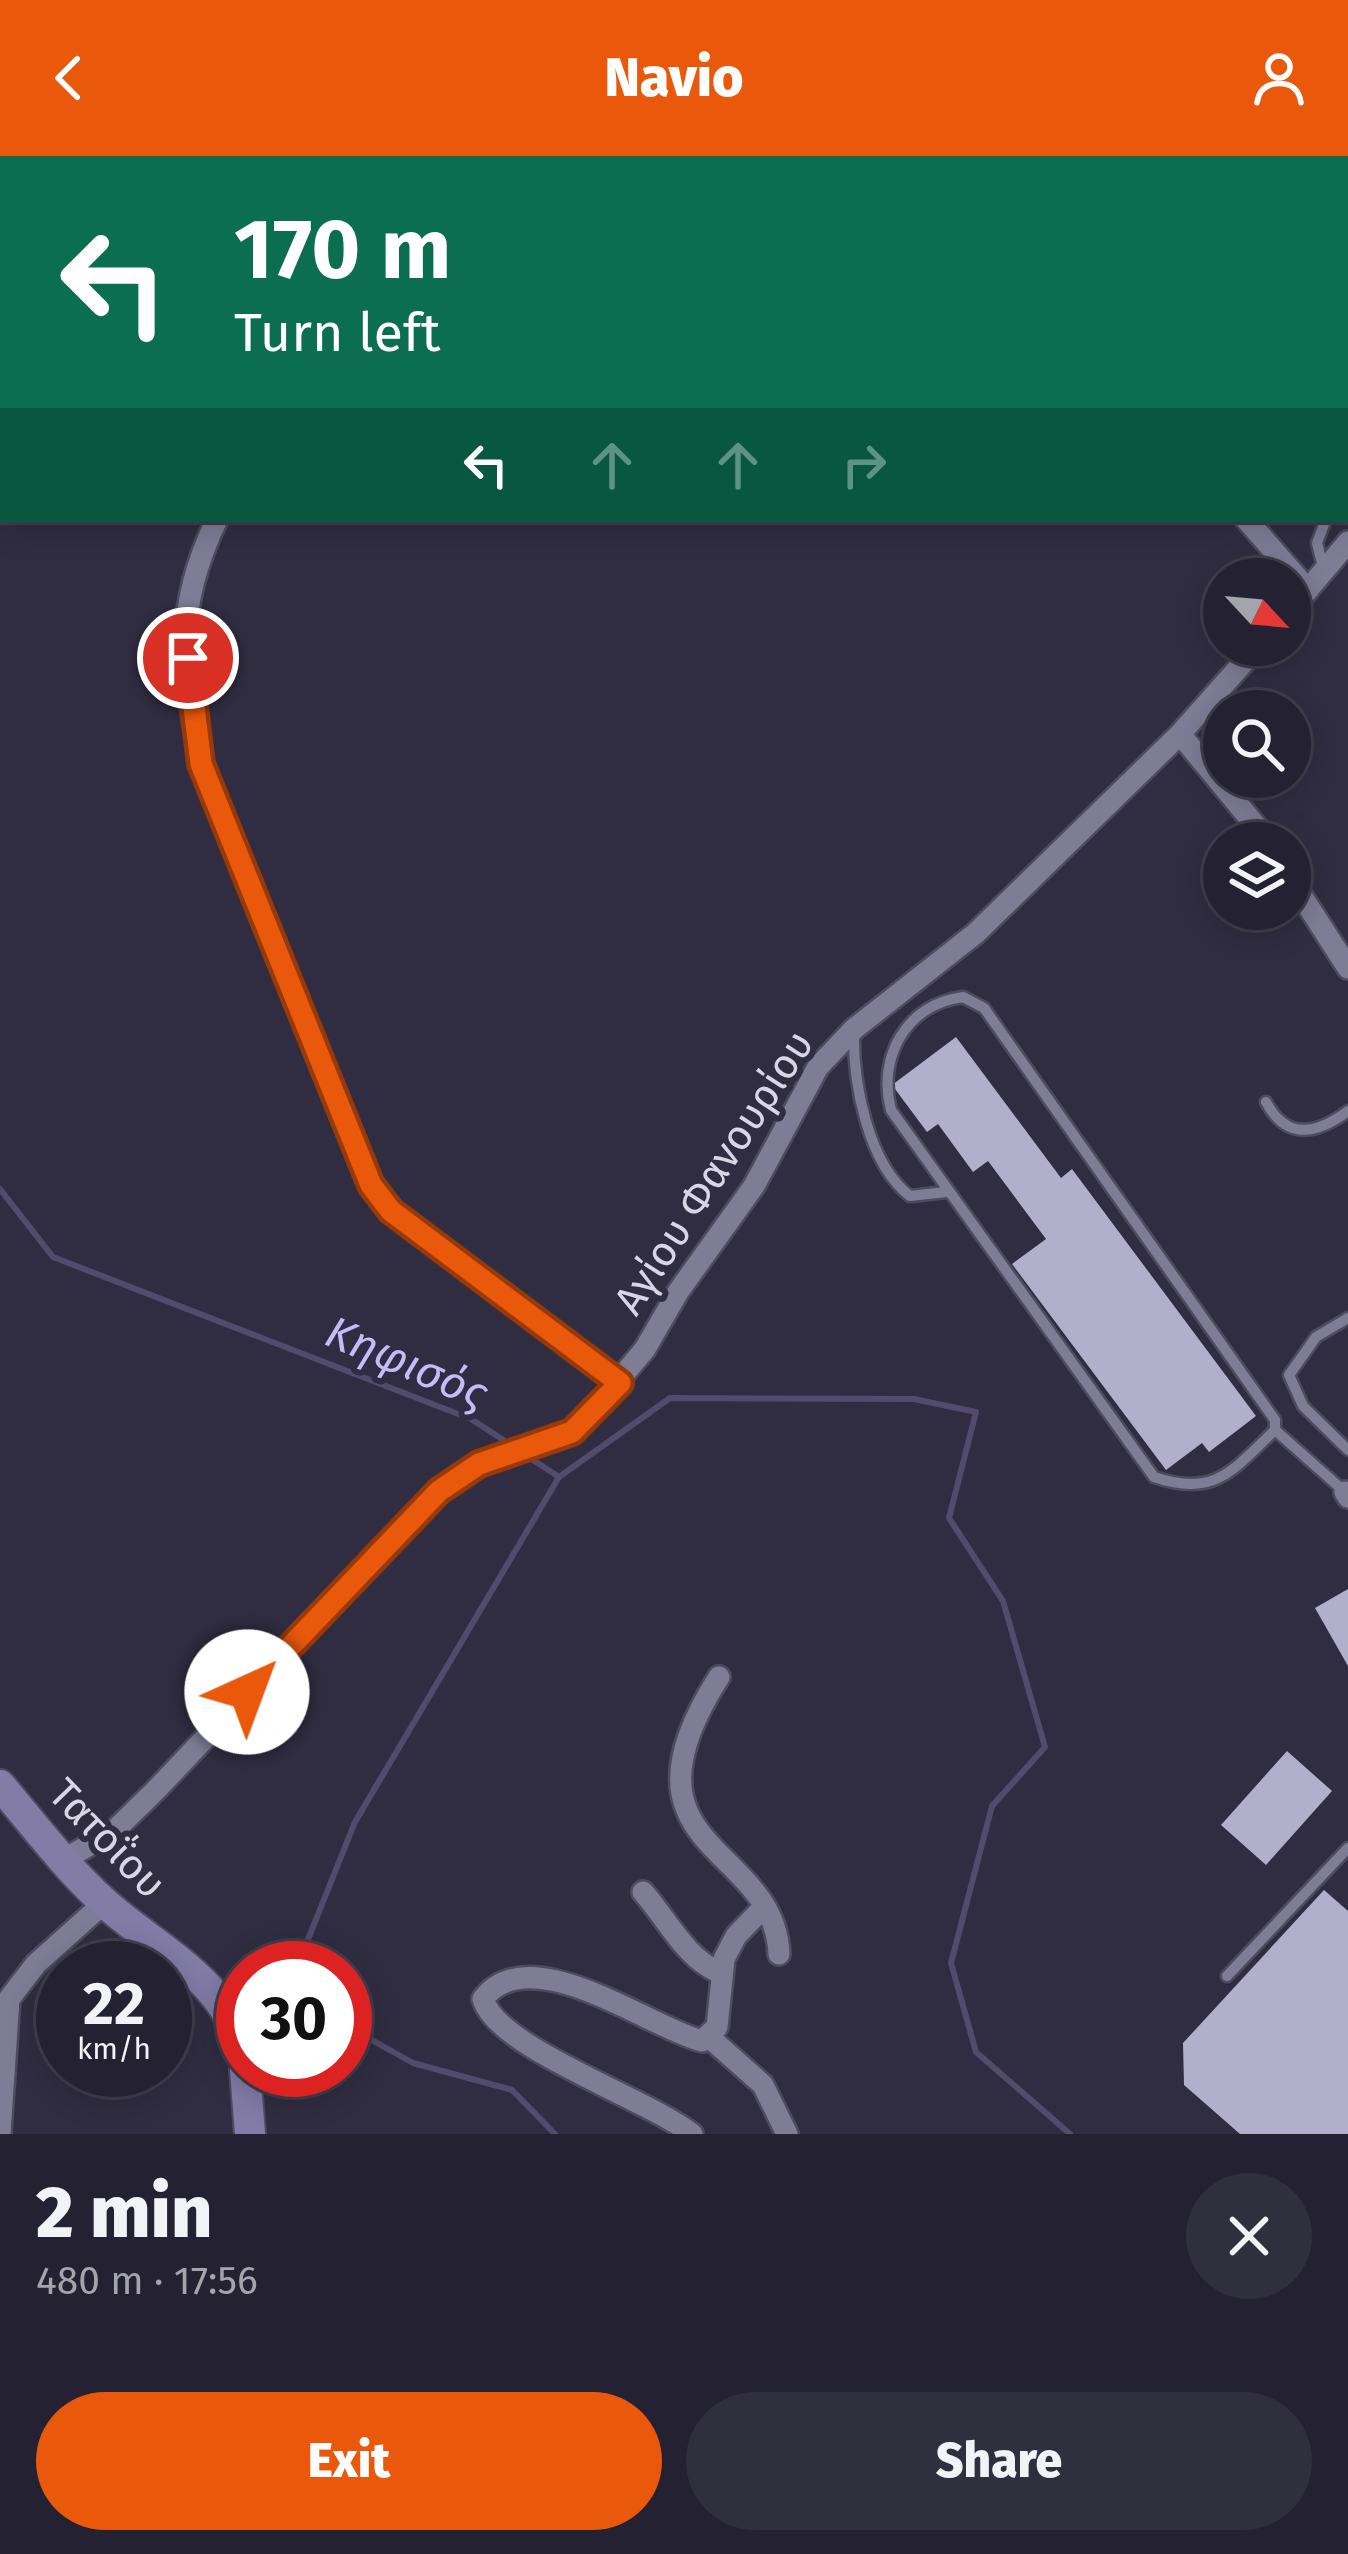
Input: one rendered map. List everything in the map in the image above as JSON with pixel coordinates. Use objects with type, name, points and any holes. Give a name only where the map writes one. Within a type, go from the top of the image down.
[{"type":"main road","name":"Τατοΐου","points":[[5,1800],[104,1903],[216,1995]]},
{"type":"main road","points":[[247,2097],[250,2134]]},
{"type":"street","points":[[216,522],[191,574],[185,615],[190,702],[201,764],[371,1185],[391,1211],[620,1383]]},
{"type":"street","points":[[1249,522],[1280,558]]},
{"type":"street","points":[[1311,586],[1348,542]]},
{"type":"street","name":"Αγίου Φανουρίου","points":[[64,1860],[114,1831],[407,1520],[479,1464],[572,1432],[620,1383],[777,1150],[818,1067],[854,1029],[976,933],[1180,734],[1240,666]]},
{"type":"street","points":[[1180,734],[1253,822]]},
{"type":"street","points":[[1311,911],[1348,968]]},
{"type":"street","points":[[719,1678],[680,1766],[682,1786],[698,1835],[748,1885],[774,1920],[779,1954]]},
{"type":"street","points":[[643,1892],[671,1922],[691,1956],[719,1972]]},
{"type":"street","points":[[0,2133],[9,1999],[36,1964],[104,1903]]},
{"type":"street","points":[[710,2038],[720,2016],[719,1972],[736,1936],[763,1909]]},
{"type":"street","points":[[692,2134],[659,2109],[524,2044],[487,2014],[483,1999],[497,1987],[544,1978],[604,1996],[694,2039],[710,2038],[763,2085],[787,2134]]},
{"type":"lane","points":[[1324,571],[1318,543],[1325,522]]},
{"type":"lane","points":[[1275,1430],[1220,1480],[1188,1488],[1154,1477],[891,1110],[884,1083],[888,1060],[908,1026],[926,1009],[963,998],[984,1008],[1275,1420],[1275,1430],[1346,1495]]},
{"type":"lane","points":[[854,1029],[854,1059],[886,1172],[910,1196],[946,1192]]},
{"type":"lane","points":[[1266,1102],[1289,1129],[1306,1132],[1327,1127],[1348,1111]]},
{"type":"lane","points":[[1348,1318],[1316,1337],[1289,1375],[1303,1406],[1348,1450]]},
{"type":"lane","points":[[1228,1976],[1348,1848]]},
{"type":"building","points":[[956,1037],[1061,1178],[1072,1169],[1256,1416],[1209,1452],[1202,1443],[1166,1470],[1012,1264],[1046,1239],[988,1161],[973,1172],[938,1124],[927,1132],[892,1085]]},
{"type":"building","points":[[1348,1589],[1348,1666],[1315,1608]]},
{"type":"building","points":[[1287,1751],[1332,1791],[1266,1865],[1221,1825]]},
{"type":"building","points":[[1324,1890],[1348,1911],[1348,2134],[1240,2134],[1184,2085],[1183,2043]]},
{"type":"waterway","name":"Κηφισός","points":[[0,1189],[53,1257],[471,1419],[511,1445]]},
{"type":"waterway","points":[[559,1477],[670,1398],[914,1399],[976,1412],[949,1518],[1003,1601],[1045,1747],[992,1806],[951,1963],[976,2052],[1070,2134]]},
{"type":"waterway","name":"Κηφισός","points":[[307,1941],[355,1822],[559,1477],[527,1456]]},
{"type":"waterway","name":"Κηφισός","points":[[372,2040],[413,2063],[512,2090],[555,2134]]},
{"type":"route","points":[[188,658],[201,764],[371,1185],[391,1211],[620,1383],[572,1432],[479,1464],[439,1491],[247,1692]]}]
